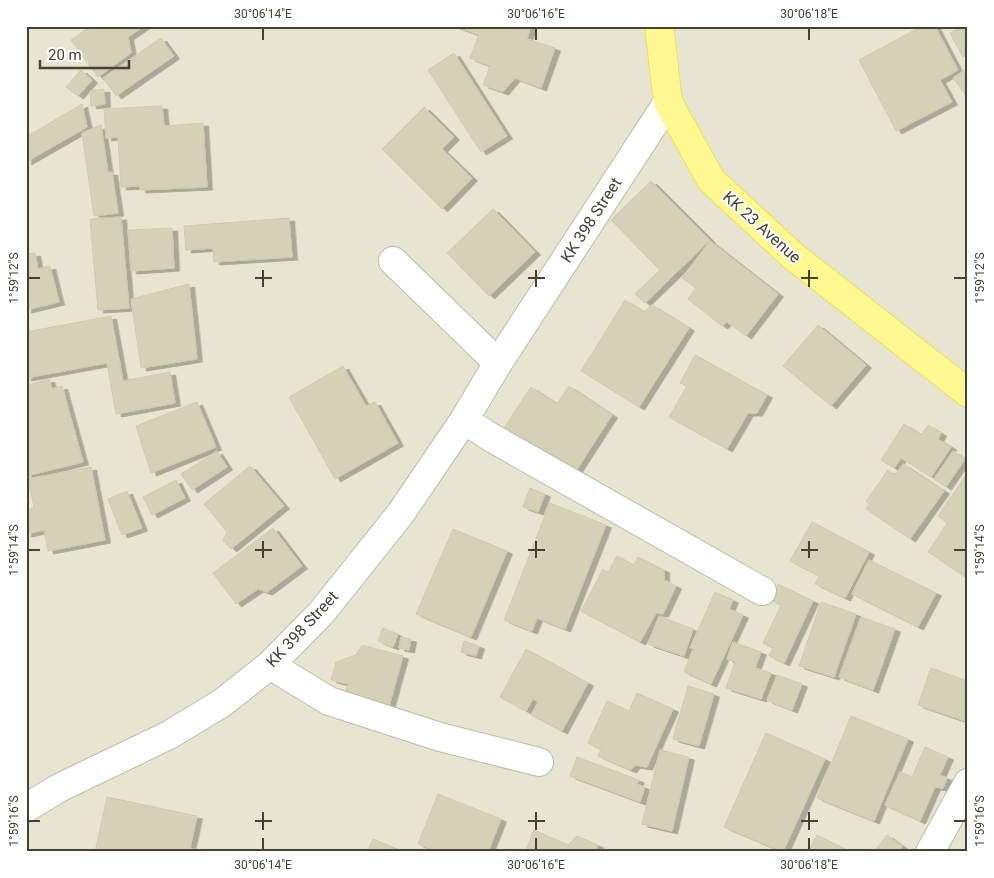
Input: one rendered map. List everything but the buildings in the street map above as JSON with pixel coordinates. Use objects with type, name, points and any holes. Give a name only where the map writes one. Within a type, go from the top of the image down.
[{"type":"main road","name":"KK 23 Avenue","points":[[660,26],[668,102],[711,180],[793,256],[966,389]]},
{"type":"street","name":"KK 398 Street","points":[[26,808],[59,788],[169,735],[222,703],[270,665],[322,612],[401,513],[464,420],[498,363],[668,102]]},
{"type":"street","points":[[393,261],[498,363]]},
{"type":"street","points":[[464,420],[492,438],[762,591]]},
{"type":"street","points":[[270,665],[329,701],[440,737],[539,762]]},
{"type":"street","points":[[930,852],[968,783]]},
{"type":"shaded area","points":[[26,26],[968,26],[968,852],[26,852]]}]
